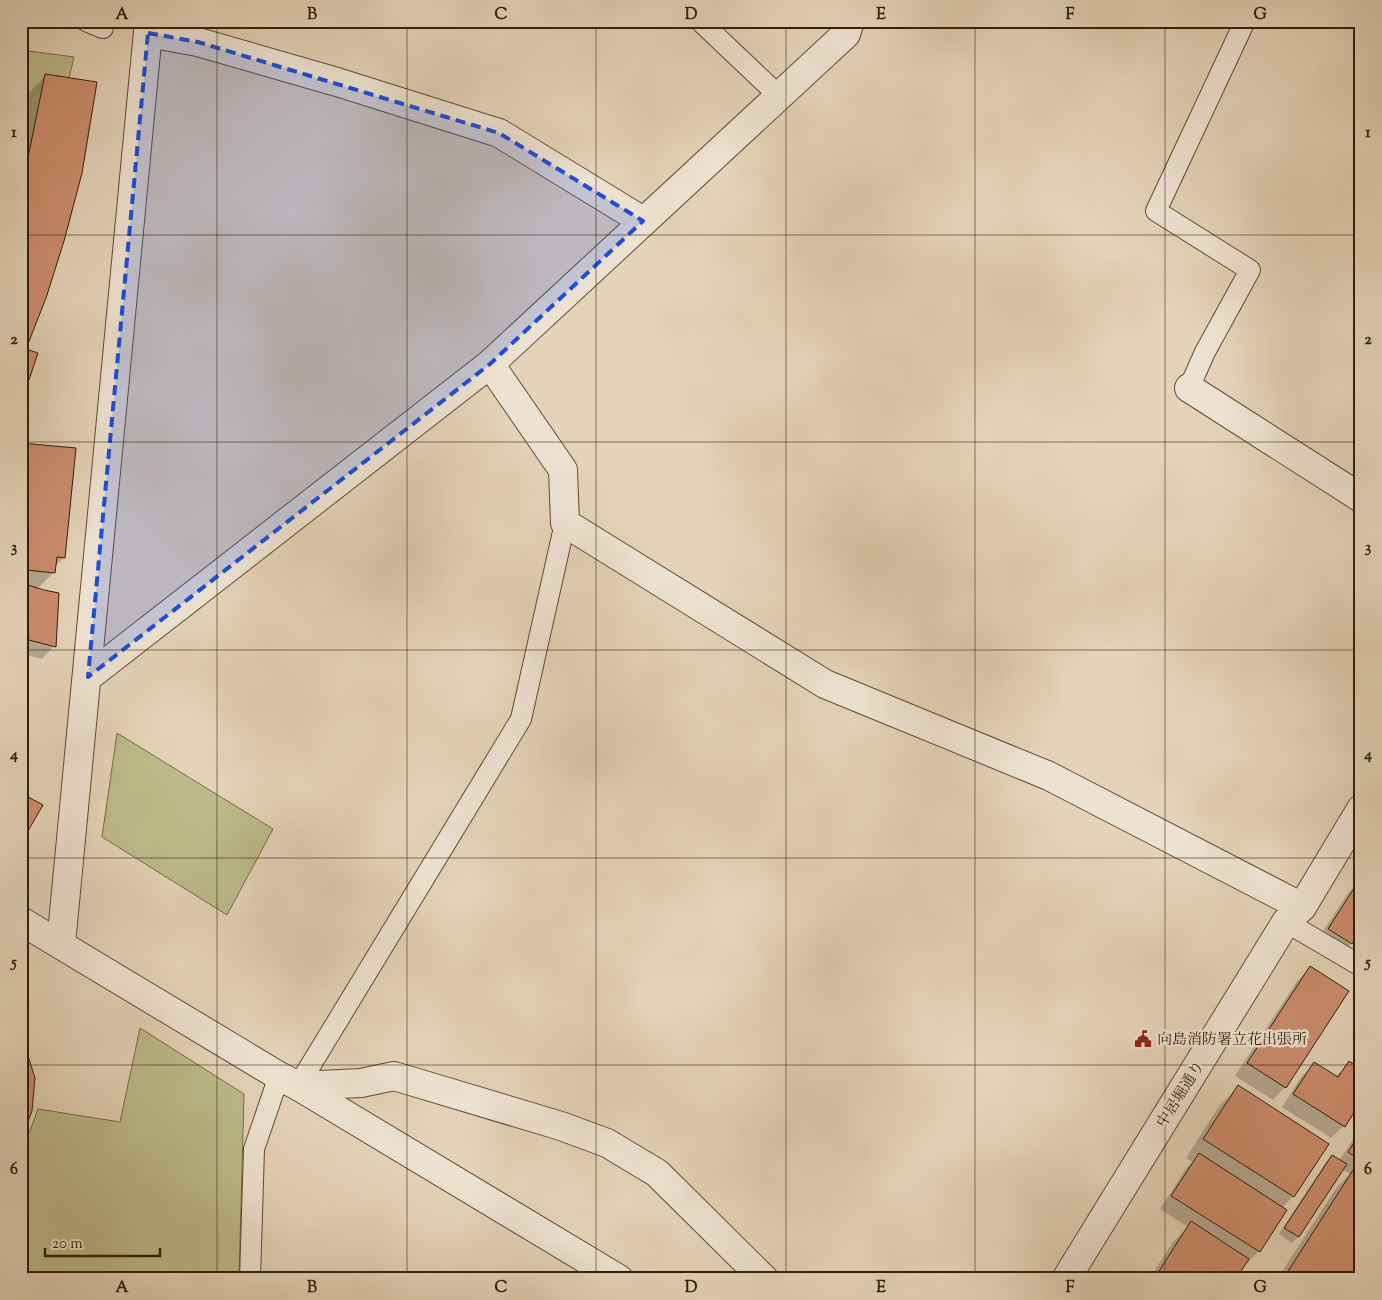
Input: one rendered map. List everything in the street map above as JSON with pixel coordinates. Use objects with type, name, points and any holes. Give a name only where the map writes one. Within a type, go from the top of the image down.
[{"type":"street","points":[[88,677],[490,364],[846,34],[850,21]]},
{"type":"street","points":[[62,944],[149,27],[337,82],[499,133],[643,221]]},
{"type":"street","points":[[490,364],[562,470],[566,523],[825,684],[1049,776],[1294,914]]},
{"type":"street","points":[[1188,388],[1361,498]]},
{"type":"street","name":"中居堀通り","points":[[1066,1279],[1361,809]]},
{"type":"street","points":[[21,921],[62,944],[605,1275]]},
{"type":"street","points":[[288,1081],[361,1083],[394,1076],[561,1126],[607,1143],[657,1173],[764,1279]]},
{"type":"lane","points":[[700,21],[779,96]]},
{"type":"lane","points":[[1188,388],[1250,270],[1156,211],[1245,21]]},
{"type":"lane","points":[[250,1279],[254,1148],[288,1081],[521,718],[566,523]]},
{"type":"lane","points":[[1294,914],[1361,966]]},
{"type":"highlighted area","points":[[148,33],[198,42],[499,133],[643,221],[490,364],[88,677]]},
{"type":"shaded area","points":[[21,50],[74,57],[69,78],[21,192]]},
{"type":"shaded area","points":[[117,733],[273,829],[227,915],[102,837]]},
{"type":"shaded area","points":[[140,1028],[244,1094],[239,1279],[21,1279],[21,1155],[38,1109],[120,1122]]},
{"type":"building","points":[[45,74],[97,82],[82,173],[64,241],[46,298],[26,349],[38,353],[29,380],[21,378],[21,192]]},
{"type":"building","points":[[21,443],[76,448],[65,558],[57,557],[55,573],[26,570],[28,554],[21,553]]},
{"type":"building","points":[[21,583],[59,593],[56,647],[21,638]]},
{"type":"building","points":[[21,656],[28,658],[21,690]]},
{"type":"building","points":[[21,793],[43,805],[21,843]]},
{"type":"building","points":[[1360,879],[1361,930],[1352,944],[1328,929]]},
{"type":"building","points":[[1310,966],[1349,991],[1286,1088],[1247,1063]]},
{"type":"building","points":[[21,1050],[27,1053],[35,1078],[32,1111],[21,1139]]},
{"type":"building","points":[[1349,1061],[1361,1069],[1361,1101],[1345,1127],[1293,1094],[1314,1062],[1338,1077]]},
{"type":"building","points":[[1238,1085],[1329,1144],[1294,1197],[1203,1139]]},
{"type":"building","points":[[1361,1132],[1361,1161],[1348,1152]]},
{"type":"building","points":[[1199,1153],[1287,1210],[1260,1252],[1171,1196]]},
{"type":"building","points":[[1332,1155],[1347,1164],[1299,1237],[1284,1228]]},
{"type":"building","points":[[1355,1167],[1361,1170],[1361,1279],[1283,1279]]},
{"type":"building","points":[[1191,1221],[1249,1259],[1236,1279],[1154,1279]]},
{"type":"place","name":"向島消防署立花出張所","points":[[1143,1039]]}]
